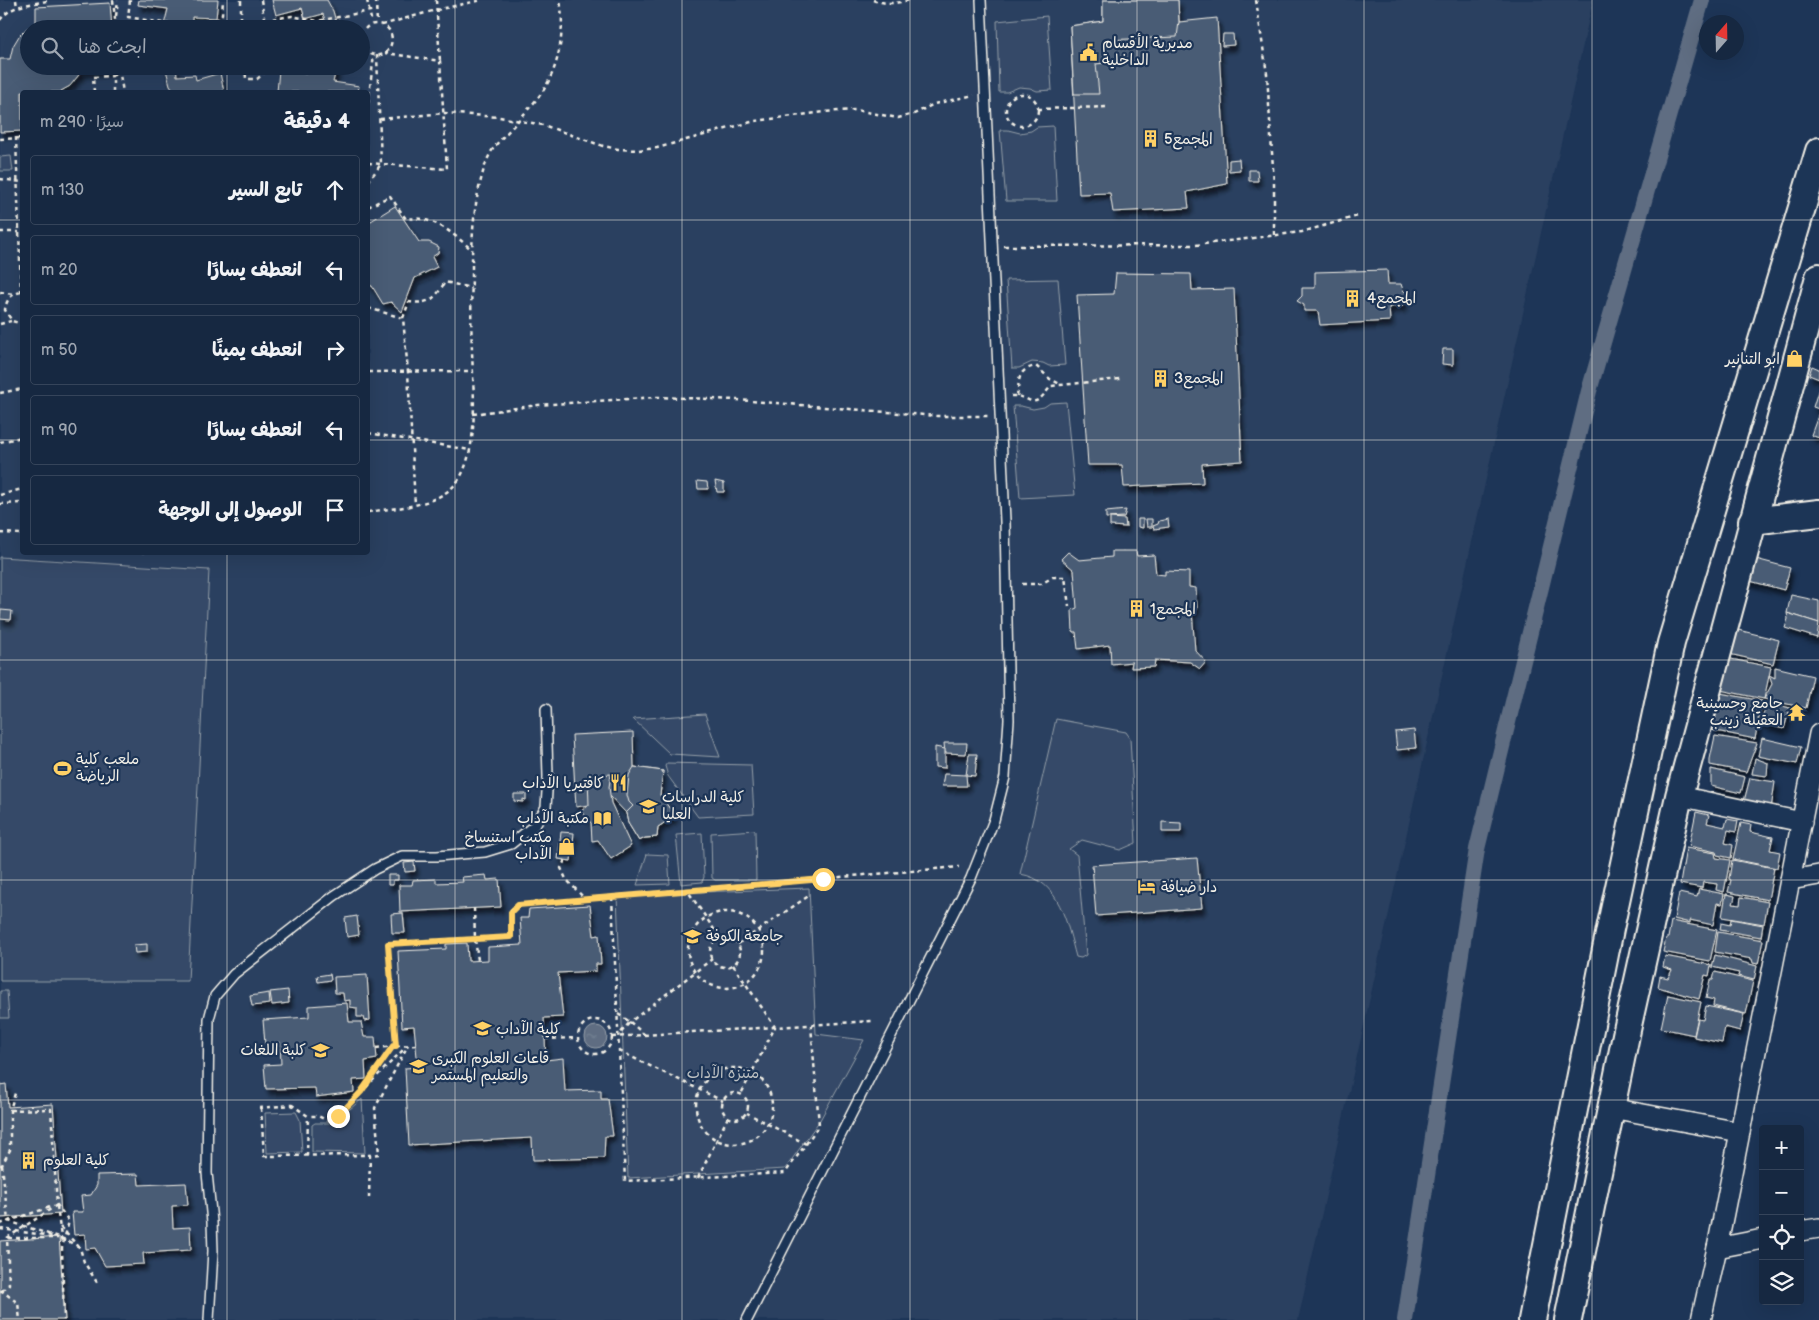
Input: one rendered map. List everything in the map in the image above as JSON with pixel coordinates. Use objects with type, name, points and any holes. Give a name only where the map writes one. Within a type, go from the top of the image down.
[{"type":"main road","points":[[1532,1320],[1608,939],[1671,643],[1819,151]]},
{"type":"main road","points":[[1568,1320],[1611,1108],[1680,789],[1819,278]]},
{"type":"main road","points":[[1752,521],[1819,513]]},
{"type":"main road","points":[[1646,767],[1647,779],[1656,788],[1668,791],[1676,788],[1680,789]]},
{"type":"main road","points":[[1634,821],[1651,815],[1663,818],[1671,827]]},
{"type":"street","points":[[1701,1320],[1802,822],[1816,766],[1819,734]]},
{"type":"street","points":[[1680,789],[1802,822]]},
{"type":"street","points":[[1790,880],[1819,875]]},
{"type":"street","points":[[1611,1108],[1740,1132]]},
{"type":"street","points":[[1804,1230],[1819,1228]]},
{"type":"street","points":[[1717,1248],[1759,1240]]},
{"type":"lane","points":[[747,1320],[971,878],[994,820],[1005,777],[1009,720],[1005,520],[981,0]]},
{"type":"lane","points":[[209,1320],[213,1251],[207,1172],[209,1019],[215,996],[234,974],[334,896],[375,869],[402,856],[437,856],[485,852],[511,844],[536,824],[546,806],[548,784],[546,709]]},
{"type":"path","points":[[16,0],[16,7]]},
{"type":"path","points":[[0,20],[16,7],[50,0]]},
{"type":"path","points":[[113,0],[115,20]]},
{"type":"path","points":[[115,20],[118,0]]},
{"type":"path","points":[[130,0],[128,17],[144,20]]},
{"type":"path","points":[[217,20],[222,14],[223,0]]},
{"type":"path","points":[[241,0],[241,20]]},
{"type":"path","points":[[261,0],[265,20],[292,16],[312,20]]},
{"type":"path","points":[[367,0],[372,24],[382,25],[390,31],[392,41],[388,50],[384,53]]},
{"type":"path","points":[[376,0],[377,24]]},
{"type":"path","points":[[370,163],[447,169],[436,0]]},
{"type":"path","points":[[382,25],[482,0]]},
{"type":"path","points":[[370,512],[415,505],[443,494],[461,475],[470,450],[473,414],[472,221],[485,166],[492,151],[543,91],[551,77],[557,60],[562,34],[560,0]]},
{"type":"path","points":[[873,0],[881,3],[902,3],[909,0]]},
{"type":"path","points":[[1256,0],[1267,74],[1274,184],[1274,235]]},
{"type":"path","points":[[323,20],[376,10]]},
{"type":"path","points":[[370,52],[376,55],[384,53],[440,62]]},
{"type":"path","points":[[370,91],[376,55]]},
{"type":"path","points":[[370,179],[381,164],[376,55]]},
{"type":"path","points":[[121,75],[123,90]]},
{"type":"path","points":[[246,75],[246,79],[257,79],[262,75]]},
{"type":"path","points":[[94,90],[93,77],[113,76],[113,90]]},
{"type":"path","points":[[380,119],[444,113],[471,114],[518,120],[568,132],[604,146],[638,150],[657,148],[755,121],[856,110],[898,118],[914,114],[934,104],[952,99],[985,94]]},
{"type":"path","points":[[1018,94],[1029,95],[1033,98],[1038,109],[1036,118],[1023,126],[1013,123],[1007,115],[1009,100],[1018,94]]},
{"type":"path","points":[[1038,109],[1107,107]]},
{"type":"path","points":[[1002,117],[1007,115]]},
{"type":"path","points":[[0,232],[20,232],[16,137]]},
{"type":"path","points":[[0,139],[20,138]]},
{"type":"path","points":[[0,179],[18,182]]},
{"type":"path","points":[[370,206],[390,196],[406,219],[415,218],[436,223],[450,231],[471,249]]},
{"type":"path","points":[[993,246],[1196,245],[1302,232],[1358,216]]},
{"type":"path","points":[[415,505],[408,372],[403,318],[409,302],[429,301],[437,294],[445,282],[472,288]]},
{"type":"path","points":[[0,292],[14,294],[20,292]]},
{"type":"path","points":[[12,321],[7,315],[6,305],[14,294]]},
{"type":"path","points":[[370,309],[403,318]]},
{"type":"path","points":[[0,324],[12,321],[20,323]]},
{"type":"path","points":[[1018,396],[1020,375],[1028,368],[1036,366],[1050,379],[1062,385]]},
{"type":"path","points":[[370,372],[472,371]]},
{"type":"path","points":[[1009,396],[1018,396],[1030,401],[1038,401],[1045,396],[1051,386],[1120,378]]},
{"type":"path","points":[[0,393],[20,389]]},
{"type":"path","points":[[473,414],[538,405],[657,397],[738,400],[937,416],[1001,416]]},
{"type":"path","points":[[370,433],[470,450]]},
{"type":"path","points":[[0,442],[20,437]]},
{"type":"path","points":[[0,495],[20,490]]},
{"type":"path","points":[[0,504],[20,503]]},
{"type":"path","points":[[0,532],[20,534]]},
{"type":"path","points":[[1022,584],[1041,584],[1053,577],[1065,577],[1069,606]]},
{"type":"path","points":[[565,860],[561,868],[566,879],[585,900]]},
{"type":"path","points":[[361,1092],[395,1046],[388,944],[511,937],[511,912],[518,905],[960,867]]},
{"type":"path","points":[[686,890],[720,938]]},
{"type":"path","points":[[738,944],[810,895]]},
{"type":"path","points":[[612,897],[625,1181],[785,1174],[819,1125],[811,1025]]},
{"type":"path","points":[[474,908],[478,960]]},
{"type":"path","points":[[721,913],[735,914],[748,920],[758,930],[763,944],[763,959],[756,973],[745,983],[730,988],[714,986],[700,978],[695,972],[689,959],[688,945],[693,932],[706,918],[721,913]]},
{"type":"path","points":[[720,938],[730,938],[738,944],[740,953],[736,961],[728,966],[719,965],[712,959],[710,954],[712,944],[720,938]]},
{"type":"path","points":[[618,1036],[630,1022],[712,959]]},
{"type":"path","points":[[733,964],[775,1027]]},
{"type":"path","points":[[618,1014],[645,1035]]},
{"type":"path","points":[[591,1020],[603,1022],[611,1031],[612,1036],[606,1051],[595,1055],[585,1052],[578,1043],[577,1038],[581,1026],[591,1020]]},
{"type":"path","points":[[612,1036],[873,1021]]},
{"type":"path","points":[[741,1094],[775,1027]]},
{"type":"path","points":[[545,1039],[577,1038]]},
{"type":"path","points":[[376,1048],[416,1045]]},
{"type":"path","points":[[408,1046],[375,1108],[379,1154],[264,1156],[260,1108],[292,1105],[308,1116],[318,1116],[332,1121],[408,1046]]},
{"type":"path","points":[[619,1051],[723,1101]]},
{"type":"path","points":[[737,1068],[752,1073],[759,1077],[769,1091],[772,1107],[768,1124],[759,1135],[746,1143],[731,1144],[716,1140],[705,1131],[698,1118],[696,1104],[700,1090],[709,1078],[722,1070],[737,1068]]},
{"type":"path","points":[[8,1221],[1,1165],[10,1150],[10,1110],[16,1090]]},
{"type":"path","points":[[733,1092],[741,1094],[748,1100],[749,1108],[747,1113],[736,1119],[728,1117],[722,1110],[725,1097],[733,1092]]},
{"type":"path","points":[[10,1110],[51,1109],[57,1205],[62,1248],[64,1320]]},
{"type":"path","points":[[747,1113],[806,1144]]},
{"type":"path","points":[[308,1116],[308,1156]]},
{"type":"path","points":[[698,1178],[728,1117]]},
{"type":"path","points":[[369,1198],[370,1155]]},
{"type":"path","points":[[0,1224],[57,1205]]},
{"type":"path","points":[[7,1238],[57,1205]]},
{"type":"path","points":[[57,1205],[69,1221],[62,1248]]},
{"type":"path","points":[[8,1221],[61,1238],[78,1246]]},
{"type":"path","points":[[60,1227],[80,1248],[84,1262],[98,1284]]},
{"type":"path","points":[[0,1229],[61,1238]]},
{"type":"path","points":[[7,1238],[61,1238]]},
{"type":"path","points":[[7,1238],[9,1284],[1,1291],[18,1303],[20,1320]]},
{"type":"shaded area","name":"جامعة الكوفة","points":[[0,0],[1593,0],[1298,1320],[0,1320]]},
{"type":"green space","points":[[1047,16],[1052,90],[1037,91],[1019,87],[1007,92],[999,92],[997,21]]},
{"type":"green space","points":[[1053,126],[1057,201],[1006,201],[1000,130],[1020,133],[1031,131],[1037,127]]},
{"type":"green space","points":[[11,156],[13,171],[0,171],[0,157]]},
{"type":"green space","points":[[1058,279],[1065,365],[1049,366],[1043,363],[1032,362],[1019,368],[1012,368],[1006,280]]},
{"type":"green space","points":[[1066,402],[1075,495],[1020,498],[1013,406],[1033,409],[1044,407],[1050,403]]},
{"type":"green space","points":[[0,557],[209,570],[188,981],[0,981]]},
{"type":"green space","points":[[705,714],[720,757],[670,754],[633,719]]},
{"type":"green space","points":[[1056,719],[1126,732],[1130,738],[1136,843],[1120,850],[1082,840],[1069,849],[1077,855],[1086,955],[1081,958],[1076,957],[1065,918],[1053,894],[1034,878],[1020,874]]},
{"type":"green space","points":[[667,763],[751,765],[754,814],[698,817],[668,776],[665,766]]},
{"type":"green space","points":[[755,830],[756,880],[715,880],[712,878],[711,833]]},
{"type":"green space","points":[[702,833],[704,877],[702,882],[681,884],[676,835]]},
{"type":"green space","points":[[647,854],[668,855],[670,884],[637,885]]},
{"type":"green space","name":"متنزه الآداب","points":[[809,888],[816,1034],[864,1040],[820,1120],[785,1169],[628,1178],[617,895]]},
{"type":"green space","points":[[0,991],[7,991],[9,1018],[0,1018]]},
{"type":"green space","points":[[362,1099],[365,1153],[312,1152],[312,1125],[315,1123],[333,1123]]},
{"type":"green space","points":[[296,1112],[300,1120],[302,1152],[267,1153],[265,1113]]},
{"type":"water","points":[[596,1026],[604,1029],[607,1037],[604,1045],[596,1048],[588,1045],[585,1037],[588,1029]]},
{"type":"building","points":[[139,0],[218,0],[216,18],[192,17],[192,20],[165,20],[168,9],[138,5]]},
{"type":"building","points":[[272,0],[327,0],[336,20],[325,20],[323,14],[305,19],[302,8],[276,15]]},
{"type":"building","name":"المجمع5","points":[[1103,0],[1178,0],[1179,22],[1217,18],[1227,184],[1187,192],[1189,208],[1113,212],[1110,193],[1079,194],[1070,26],[1103,21]]},
{"type":"building","name":"مديرية الأقسام الداخلية","points":[[1103,0],[1178,0],[1179,22],[1177,37],[1105,40],[1105,63],[1096,64],[1099,94],[1074,94],[1070,26],[1103,21]]},
{"type":"building","points":[[110,3],[111,20],[36,20],[36,7]]},
{"type":"building","points":[[1223,34],[1233,34],[1234,45],[1222,46]]},
{"type":"building","points":[[19,36],[20,75],[79,75],[70,86],[63,90],[20,90],[20,131],[0,132],[0,59],[10,59],[13,46]]},
{"type":"building","points":[[167,75],[195,75],[196,80],[220,75],[224,90],[174,90]]},
{"type":"building","points":[[279,75],[335,75],[333,82],[359,86],[358,90],[277,90]]},
{"type":"building","points":[[1239,159],[1240,170],[1229,171],[1229,160]]},
{"type":"building","points":[[1249,170],[1257,170],[1258,181],[1249,181]]},
{"type":"building","points":[[395,206],[419,242],[429,242],[439,247],[438,253],[432,257],[437,267],[415,278],[402,312],[391,302],[383,304],[370,286],[371,221]]},
{"type":"building","name":"المجمع4","points":[[1387,270],[1388,284],[1401,284],[1403,290],[1408,295],[1403,300],[1403,306],[1389,307],[1390,321],[1320,325],[1318,311],[1304,311],[1304,305],[1297,301],[1302,296],[1302,288],[1315,288],[1315,272]]},
{"type":"building","name":"المجمع3","points":[[1116,273],[1191,274],[1192,290],[1234,289],[1242,461],[1202,464],[1203,483],[1124,487],[1122,465],[1088,465],[1077,295],[1114,294]]},
{"type":"building","points":[[1443,349],[1453,349],[1453,365],[1442,364]]},
{"type":"building","points":[[1812,366],[1819,369],[1819,379],[1809,375]]},
{"type":"building","points":[[1819,388],[1819,409],[1813,407]]},
{"type":"building","points":[[1819,413],[1819,438],[1811,435]]},
{"type":"building","points":[[697,481],[707,482],[708,489],[698,489]]},
{"type":"building","points":[[715,481],[724,483],[724,492],[717,492]]},
{"type":"building","points":[[1126,510],[1124,517],[1106,518],[1106,512]]},
{"type":"building","points":[[1110,518],[1125,519],[1126,527],[1110,526]]},
{"type":"building","points":[[1138,519],[1143,519],[1143,528],[1138,527]]},
{"type":"building","points":[[1146,519],[1152,519],[1152,527],[1147,527]]},
{"type":"building","points":[[1168,519],[1169,527],[1154,529],[1153,526],[1158,524],[1159,521]]},
{"type":"building","name":"المجمع1","points":[[1112,551],[1136,551],[1137,556],[1154,555],[1156,574],[1165,575],[1165,571],[1189,572],[1189,587],[1196,588],[1197,610],[1192,611],[1195,650],[1206,662],[1200,669],[1190,662],[1155,660],[1154,667],[1131,668],[1132,662],[1111,664],[1110,645],[1078,649],[1076,632],[1073,632],[1072,610],[1077,608],[1074,570],[1061,559],[1068,552],[1079,560],[1112,557]]},
{"type":"building","points":[[1752,558],[1790,568],[1784,590],[1746,580]]},
{"type":"building","points":[[1791,595],[1819,601],[1819,623],[1787,613]]},
{"type":"building","points":[[1,610],[12,611],[11,620],[0,619]]},
{"type":"building","points":[[1787,613],[1819,623],[1817,638],[1785,628],[1788,619]]},
{"type":"building","points":[[1734,629],[1779,640],[1773,664],[1729,654]]},
{"type":"building","points":[[1726,658],[1771,667],[1764,699],[1720,690]]},
{"type":"building","points":[[1775,667],[1813,676],[1806,708],[1764,699],[1772,684],[1769,675],[1775,678]]},
{"type":"building","points":[[1720,693],[1762,701],[1755,739],[1711,730],[1714,727]]},
{"type":"building","points":[[1767,702],[1790,708],[1784,729],[1761,723]]},
{"type":"building","points":[[1414,730],[1416,748],[1397,750],[1395,732]]},
{"type":"building","name":"كافتيريا الآداب","points":[[633,732],[634,767],[663,771],[660,795],[675,816],[658,827],[657,837],[645,838],[639,841],[628,823],[626,813],[609,795],[589,805],[576,807],[572,735]]},
{"type":"building","points":[[1715,736],[1757,743],[1746,772],[1710,765]]},
{"type":"building","points":[[1762,738],[1801,747],[1797,764],[1758,756]]},
{"type":"building","points":[[944,743],[967,743],[966,754],[945,753]]},
{"type":"building","points":[[935,747],[945,749],[945,768],[935,767]]},
{"type":"building","points":[[969,754],[977,754],[975,776],[966,775]]},
{"type":"building","points":[[1755,758],[1768,763],[1767,776],[1752,774]]},
{"type":"building","name":"كلية الدراسات العليا","points":[[634,767],[663,771],[660,795],[675,816],[658,827],[657,837],[645,838],[639,841],[628,823],[626,813],[633,806],[629,802],[627,795],[629,775]]},
{"type":"building","points":[[1711,769],[1745,777],[1741,793],[1711,786]]},
{"type":"building","name":"مكتبة الآداب","points":[[611,774],[609,787],[611,803],[631,846],[611,859],[598,840],[592,841],[591,823],[581,811],[589,805],[588,776]]},
{"type":"building","points":[[944,774],[966,775],[967,786],[942,786]]},
{"type":"building","points":[[1750,778],[1775,782],[1771,809],[1743,805]]},
{"type":"building","points":[[514,794],[526,794],[526,800],[523,799],[523,802],[514,801]]},
{"type":"building","points":[[1696,812],[1709,815],[1707,823],[1725,827],[1727,819],[1738,821],[1736,832],[1728,830],[1725,843],[1733,845],[1731,858],[1717,855],[1716,852],[1689,846]]},
{"type":"building","points":[[1162,822],[1181,823],[1181,832],[1162,832]]},
{"type":"building","points":[[1741,823],[1751,825],[1750,832],[1773,837],[1770,850],[1780,852],[1777,868],[1733,859]]},
{"type":"building","name":"مكتب استنساخ الآداب","points":[[561,832],[574,833],[571,861],[558,859]]},
{"type":"building","points":[[1686,848],[1715,853],[1716,858],[1730,860],[1724,892],[1716,890],[1717,884],[1703,882],[1702,888],[1680,884]]},
{"type":"building","name":"دار ضيافة","points":[[1197,858],[1202,908],[1096,916],[1092,865]]},
{"type":"building","points":[[1732,860],[1774,868],[1768,900],[1728,892]]},
{"type":"building","points":[[414,862],[415,871],[405,872],[404,863]]},
{"type":"building","points":[[388,875],[398,875],[398,880],[393,880],[393,885],[388,885]]},
{"type":"building","points":[[486,875],[487,880],[499,879],[501,907],[400,912],[399,885],[412,885],[413,880],[436,879],[436,883],[463,882],[462,877]]},
{"type":"building","points":[[1699,889],[1724,894],[1722,904],[1717,903],[1713,925],[1690,920],[1690,923],[1674,919],[1679,893],[1697,897]]},
{"type":"building","points":[[1726,894],[1735,896],[1733,904],[1740,905],[1741,897],[1768,902],[1764,924],[1722,917]]},
{"type":"building","name":"كلية الآداب","points":[[590,905],[594,936],[599,935],[601,964],[596,964],[596,971],[558,973],[563,1017],[544,1018],[546,1060],[563,1058],[565,1091],[601,1090],[601,1099],[608,1099],[613,1136],[605,1136],[604,1158],[533,1160],[532,1138],[409,1145],[405,1068],[418,1067],[414,1026],[402,1027],[398,951],[446,949],[446,944],[467,943],[468,961],[488,960],[488,947],[522,945],[520,918],[528,918],[529,909]]},
{"type":"building","points":[[403,913],[405,933],[392,933],[391,914]]},
{"type":"building","points":[[357,916],[359,935],[347,937],[345,918]]},
{"type":"building","points":[[1731,919],[1763,925],[1761,937],[1720,930],[1721,923],[1730,925]]},
{"type":"building","points":[[1671,921],[1717,930],[1710,961],[1663,952]]},
{"type":"building","points":[[1718,932],[1763,940],[1758,964],[1753,963],[1752,959],[1715,952]]},
{"type":"building","points":[[147,944],[147,952],[135,953],[134,945]]},
{"type":"building","points":[[1715,955],[1757,966],[1754,980],[1738,976],[1739,973],[1712,967]]},
{"type":"building","points":[[1665,956],[1711,965],[1709,976],[1705,975],[1699,999],[1658,987],[1660,976],[1668,978],[1672,970],[1663,967]]},
{"type":"building","points":[[1715,972],[1753,981],[1746,1014],[1713,1006],[1714,1000],[1706,998],[1710,980],[1713,980]]},
{"type":"building","points":[[330,974],[331,980],[318,982],[317,976]]},
{"type":"building","points":[[367,975],[370,1020],[364,1021],[363,1017],[357,1017],[357,1008],[350,1007],[350,1000],[344,1001],[343,993],[335,993],[334,977]]},
{"type":"building","points":[[288,990],[289,1003],[272,1005],[270,992]]},
{"type":"building","points":[[269,993],[270,1004],[252,1006],[250,996]]},
{"type":"building","points":[[1668,995],[1701,1002],[1694,1035],[1661,1028]]},
{"type":"building","points":[[347,1003],[349,1022],[361,1022],[364,1037],[375,1037],[377,1059],[365,1061],[366,1079],[353,1080],[354,1092],[316,1097],[315,1088],[266,1089],[264,1065],[281,1064],[280,1042],[265,1044],[263,1020],[309,1017],[309,1006]]},
{"type":"building","points":[[1706,1006],[1744,1014],[1740,1031],[1725,1027],[1722,1043],[1694,1037],[1698,1019],[1703,1020]]},
{"type":"building","name":"كلية العلوم","points":[[6,1084],[8,1107],[53,1104],[61,1214],[0,1218],[0,1085]]},
{"type":"building","points":[[138,1174],[139,1185],[186,1183],[188,1205],[172,1206],[173,1228],[190,1227],[191,1250],[143,1253],[144,1264],[105,1266],[95,1248],[86,1249],[85,1234],[74,1235],[72,1212],[83,1212],[81,1196],[91,1195],[97,1185],[97,1175]]},
{"type":"building","points":[[59,1237],[65,1320],[0,1320],[0,1241]]},
{"type":"waterway","points":[[1405,1320],[1477,849],[1589,391],[1702,0]]},
{"type":"place","name":"مديرية الأقسام الداخلية","points":[[1088,52]]},
{"type":"place","name":"المجمع5","points":[[1150,139]]},
{"type":"place","name":"المجمع4","points":[[1353,298]]},
{"type":"place","name":"ابو التنانير","points":[[1794,359]]},
{"type":"place","name":"المجمع3","points":[[1160,378]]},
{"type":"place","name":"المجمع1","points":[[1136,609]]},
{"type":"place","name":"جامع وحسينية العقيلة زينب","points":[[1797,712]]},
{"type":"place","name":"ملعب كلية الرياضة","points":[[62,768]]},
{"type":"place","name":"كافتيريا الآداب","points":[[618,783]]},
{"type":"place","name":"كلية الدراسات العليا","points":[[648,806]]},
{"type":"place","name":"مكتبة الآداب","points":[[603,818]]},
{"type":"place","name":"مكتب استنساخ الآداب","points":[[566,846]]},
{"type":"place","name":"دار ضيافة","points":[[1147,887]]},
{"type":"place","name":"جامعة الكوفة","points":[[692,936]]},
{"type":"place","name":"كلية الآداب","points":[[482,1029]]},
{"type":"place","name":"كلبة اللغات","points":[[320,1050]]},
{"type":"place","name":"قاعات العلوم الكبرى والتعليم المستمر","points":[[418,1067]]},
{"type":"place","name":"كلية العلوم","points":[[29,1160]]},
{"type":"route","points":[[338,1116],[361,1092],[393,1046],[396,1046],[388,944],[511,937],[511,912],[518,905],[823,879]]}]
